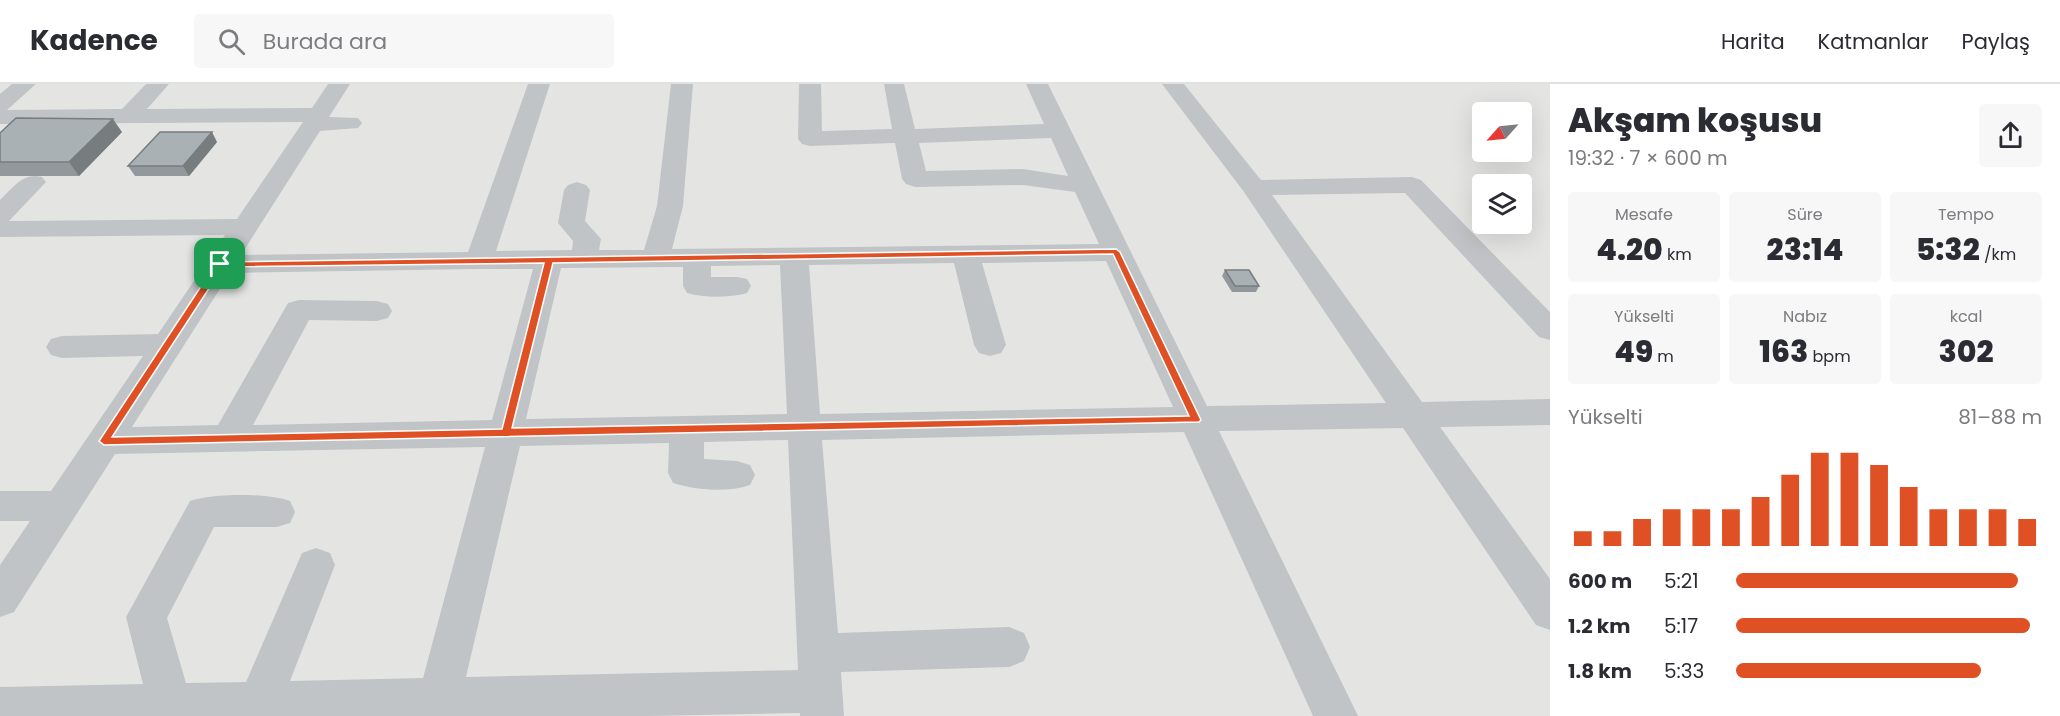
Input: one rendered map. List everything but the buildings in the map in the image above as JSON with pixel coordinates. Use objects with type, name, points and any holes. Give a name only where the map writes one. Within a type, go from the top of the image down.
[{"type":"street","points":[[0,105],[25,84]]},
{"type":"street","points":[[128,116],[158,84]]},
{"type":"street","points":[[0,599],[339,84]]},
{"type":"street","points":[[479,261],[539,84]]},
{"type":"street","points":[[655,259],[670,206],[682,84]]},
{"type":"street","points":[[810,84],[810,139],[1059,131]]},
{"type":"street","points":[[1037,84],[1336,716]]},
{"type":"street","points":[[1173,84],[1254,188],[1550,612]]},
{"type":"street","points":[[894,86],[915,179],[1023,177],[1085,186]]},
{"type":"street","points":[[0,117],[128,116],[316,119],[350,123]]},
{"type":"street","points":[[0,214],[33,182]]},
{"type":"street","points":[[1254,188],[1412,185],[1550,330]]},
{"type":"street","points":[[577,190],[571,223],[587,239],[584,260]]},
{"type":"street","points":[[0,229],[245,227]]},
{"type":"street","points":[[220,264],[1116,252]]},
{"type":"street","points":[[966,254],[990,345]]},
{"type":"street","points":[[794,257],[820,686]]},
{"type":"street","points":[[697,259],[697,286],[737,286]]},
{"type":"street","points":[[437,707],[549,260]]},
{"type":"street","points":[[228,438],[299,310],[377,311]]},
{"type":"street","points":[[62,347],[168,345]]},
{"type":"street","points":[[104,441],[1550,412]]},
{"type":"street","points":[[687,429],[686,473],[737,475]]},
{"type":"street","points":[[0,506],[62,506]]},
{"type":"street","points":[[170,705],[146,617],[203,512],[277,512]]},
{"type":"street","points":[[259,703],[316,565]]},
{"type":"street","points":[[0,709],[259,703],[437,707],[671,705],[820,686],[1010,647]]},
{"type":"shaded area","points":[[0,84],[1550,84],[1550,716],[0,716]]},
{"type":"route","points":[[220,264],[104,441],[506,432],[527,346],[549,260],[1116,252],[1196,420],[506,432],[549,260],[220,264]]}]
